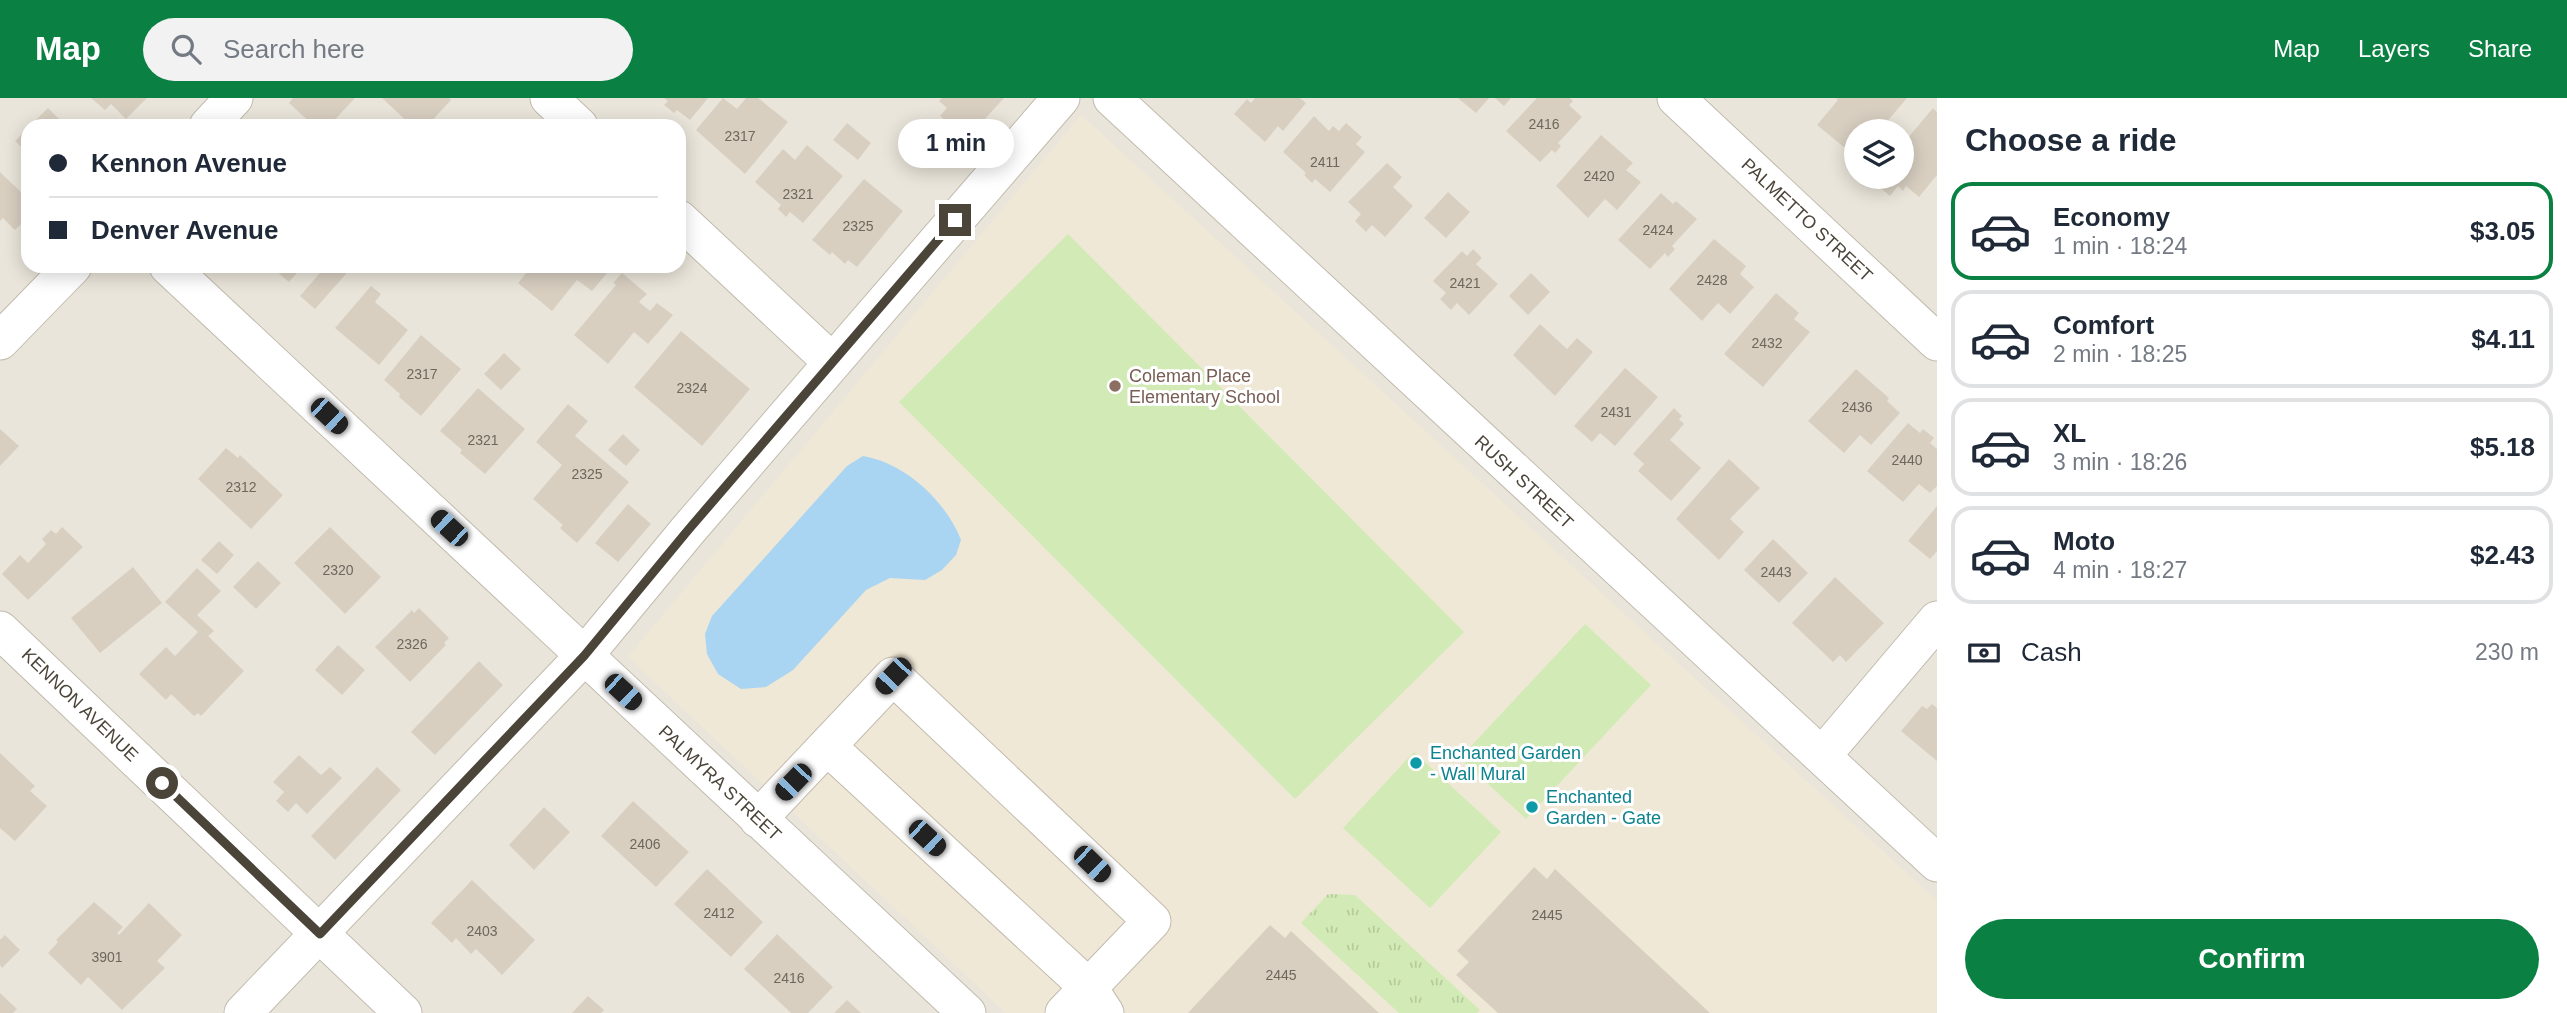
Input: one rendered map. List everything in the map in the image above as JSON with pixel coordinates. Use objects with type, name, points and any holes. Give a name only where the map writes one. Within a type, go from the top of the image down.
[{"type":"street","points":[[214,119],[234,98]]},
{"type":"street","points":[[549,98],[572,119]]},
{"type":"street","points":[[243,1013],[584,656],[689,529],[1061,98]]},
{"type":"street","name":"RUSH STREET","points":[[1112,98],[1937,863]]},
{"type":"street","name":"PALMETTO STREET","points":[[1676,98],[1937,342]]},
{"type":"street","points":[[686,226],[832,362]]},
{"type":"street","points":[[0,341],[66,273]]},
{"type":"street","name":"PALMYRA STREET","points":[[175,273],[967,1013]]},
{"type":"street","points":[[1822,756],[1937,620]]},
{"type":"street","name":"KENNON AVENUE","points":[[0,630],[402,1013]]},
{"type":"street","points":[[758,818],[893,676],[1152,920],[1086,1004],[827,746]]},
{"type":"shaded area","points":[[0,98],[1937,98],[1937,1013],[0,1013]]},
{"type":"shaded area","name":"Coleman Place Elementary School","points":[[1081,115],[1937,901],[1937,1013],[1006,1013],[628,657]]},
{"type":"green space","points":[[1068,234],[1464,632],[1295,799],[899,402]]},
{"type":"green space","points":[[1585,624],[1651,685],[1526,819],[1460,758]]},
{"type":"green space","points":[[1414,752],[1501,832],[1430,908],[1343,828]]},
{"type":"green space","points":[[1328,894],[1355,895],[1480,1010],[1477,1013],[1399,1013],[1301,923]]},
{"type":"water","points":[[863,456],[879,460],[909,475],[934,498],[954,525],[961,540],[956,555],[942,570],[925,580],[890,578],[866,590],[793,670],[766,687],[741,689],[718,674],[707,654],[705,634],[712,616],[847,466]]},
{"type":"building","points":[[91,98],[147,98],[126,119],[111,104],[105,110]]},
{"type":"building","points":[[293,98],[355,98],[336,119],[306,119],[289,103]]},
{"type":"building","points":[[382,98],[451,100],[433,119],[404,119]]},
{"type":"building","points":[[664,98],[708,98],[690,120],[677,110],[674,113],[664,105],[668,101]]},
{"type":"building","points":[[723,98],[737,109],[746,98],[758,98],[788,122],[745,174],[696,130]]},
{"type":"building","points":[[942,98],[1004,98],[972,133],[968,130],[963,136],[940,116],[947,108],[939,101]]},
{"type":"building","points":[[1255,98],[1300,98],[1306,103],[1283,131],[1278,126],[1265,142],[1234,114],[1247,99],[1251,103]]},
{"type":"building","points":[[1458,98],[1489,98],[1476,113]]},
{"type":"building","points":[[1495,98],[1511,98],[1504,106]]},
{"type":"building","points":[[1537,98],[1570,98],[1573,101],[1569,105],[1582,117],[1558,143],[1561,146],[1555,153],[1552,150],[1540,162],[1506,131]]},
{"type":"building","points":[[1836,98],[1907,98],[1889,119],[1844,119],[1844,147],[1817,125],[1838,100]]},
{"type":"building","points":[[48,108],[59,119],[37,119]]},
{"type":"building","points":[[1933,108],[1937,112],[1937,175],[1919,197],[1910,189],[1914,189],[1914,131]]},
{"type":"building","points":[[1314,116],[1329,131],[1333,126],[1339,131],[1346,123],[1362,137],[1356,144],[1365,152],[1330,192],[1315,179],[1312,183],[1304,175],[1306,173],[1283,152]]},
{"type":"building","points":[[847,123],[871,143],[858,160],[833,140]]},
{"type":"building","points":[[21,135],[21,147],[15,141]]},
{"type":"building","points":[[1601,135],[1633,163],[1626,170],[1641,182],[1617,210],[1605,199],[1588,218],[1556,186]]},
{"type":"building","points":[[807,145],[843,176],[803,223],[790,212],[786,217],[778,209],[781,205],[755,182],[783,149],[795,160]]},
{"type":"building","points":[[1387,163],[1402,177],[1393,187],[1413,206],[1385,237],[1372,225],[1366,232],[1355,221],[1361,214],[1348,202]]},
{"type":"building","points":[[0,172],[21,192],[21,224],[15,230],[3,218],[0,221]]},
{"type":"building","points":[[864,179],[903,211],[857,267],[848,260],[845,264],[832,252],[830,255],[812,240]]},
{"type":"building","points":[[1882,189],[1896,189],[1890,196]]},
{"type":"building","points":[[1448,192],[1470,212],[1446,238],[1424,218]]},
{"type":"building","points":[[1661,193],[1673,204],[1676,201],[1697,219],[1672,246],[1675,249],[1668,257],[1665,253],[1650,269],[1618,240]]},
{"type":"building","points":[[1714,239],[1746,266],[1740,274],[1754,287],[1730,314],[1718,303],[1702,321],[1669,289]]},
{"type":"building","points":[[1473,249],[1482,258],[1476,264],[1498,284],[1469,315],[1457,303],[1451,310],[1440,299],[1446,293],[1433,281],[1462,251],[1467,256]]},
{"type":"building","points":[[278,273],[297,273],[289,282]]},
{"type":"building","points":[[320,273],[347,273],[315,309],[300,296]]},
{"type":"building","points":[[526,273],[607,273],[592,291],[577,280],[552,311],[518,283]]},
{"type":"building","points":[[622,273],[647,294],[639,302],[650,311],[657,303],[673,315],[648,344],[634,332],[608,364],[574,335],[616,285],[613,283]]},
{"type":"building","points":[[1531,273],[1550,292],[1528,315],[1509,296]]},
{"type":"building","points":[[371,286],[381,294],[375,302],[408,330],[379,365],[335,328]]},
{"type":"building","points":[[1776,293],[1799,313],[1794,319],[1810,332],[1763,387],[1724,354]]},
{"type":"building","points":[[1540,324],[1567,349],[1577,338],[1593,352],[1555,396],[1513,355]]},
{"type":"building","points":[[681,331],[750,389],[702,446],[634,387]]},
{"type":"building","points":[[421,335],[461,369],[421,416],[384,380]]},
{"type":"building","points":[[504,353],[521,369],[501,390],[484,374]]},
{"type":"building","points":[[1625,368],[1658,397],[1615,446],[1600,433],[1592,442],[1574,426]]},
{"type":"building","points":[[1856,369],[1889,398],[1887,401],[1900,413],[1871,445],[1860,435],[1844,453],[1808,421]]},
{"type":"building","points":[[478,388],[525,429],[485,474],[440,431]]},
{"type":"building","points":[[568,404],[588,421],[575,436],[629,482],[577,543],[560,528],[563,525],[533,499],[562,465],[536,442]]},
{"type":"building","points":[[1674,408],[1682,416],[1679,419],[1684,424],[1670,440],[1701,468],[1671,501],[1638,471],[1644,464],[1633,454]]},
{"type":"building","points":[[1908,423],[1920,433],[1923,429],[1934,438],[1930,443],[1937,449],[1937,486],[1930,493],[1919,484],[1903,502],[1867,471]]},
{"type":"building","points":[[0,429],[19,446],[0,466]]},
{"type":"building","points":[[623,434],[640,450],[626,466],[608,450]]},
{"type":"building","points":[[226,448],[238,458],[240,455],[283,495],[251,529],[198,479]]},
{"type":"building","points":[[1729,459],[1760,488],[1730,519],[1744,532],[1719,560],[1676,519]]},
{"type":"building","points":[[628,504],[651,524],[618,562],[595,543]]},
{"type":"building","points":[[1937,506],[1937,551],[1930,559],[1908,541]]},
{"type":"building","points":[[62,527],[83,547],[28,600],[2,574],[20,555],[28,563],[46,544],[42,539],[51,530],[56,534]]},
{"type":"building","points":[[330,527],[381,577],[345,614],[294,563]]},
{"type":"building","points":[[1773,539],[1808,573],[1779,603],[1744,570]]},
{"type":"building","points":[[219,541],[234,555],[217,574],[201,560]]},
{"type":"building","points":[[258,561],[281,583],[256,609],[233,587]]},
{"type":"building","points":[[133,567],[162,603],[100,653],[71,618]]},
{"type":"building","points":[[197,568],[221,591],[197,615],[214,631],[208,636],[244,671],[201,716],[198,713],[194,716],[171,694],[166,700],[139,674],[166,647],[175,656],[198,632],[165,602]]},
{"type":"building","points":[[1835,577],[1884,623],[1846,662],[1840,655],[1833,662],[1792,623]]},
{"type":"building","points":[[419,608],[449,638],[444,643],[446,645],[410,682],[375,647],[412,610],[414,613]]},
{"type":"building","points":[[338,645],[365,670],[342,695],[315,670]]},
{"type":"building","points":[[479,661],[503,685],[435,755],[411,732]]},
{"type":"building","points":[[1932,704],[1937,708],[1937,761],[1901,731],[1922,706],[1927,709]]},
{"type":"building","points":[[0,753],[35,786],[30,791],[47,806],[15,841],[0,828]]},
{"type":"building","points":[[299,755],[321,775],[330,767],[342,778],[307,814],[296,803],[288,812],[276,801],[284,792],[273,782]]},
{"type":"building","points":[[377,767],[401,790],[335,860],[311,836]]},
{"type":"building","points":[[633,801],[689,852],[656,887],[601,836]]},
{"type":"building","points":[[544,807],[570,832],[534,870],[509,845]]},
{"type":"building","points":[[1534,867],[1547,879],[1555,869],[1710,1013],[1498,1013],[1456,975],[1469,962],[1457,951]]},
{"type":"building","points":[[707,869],[763,922],[731,957],[674,904]]},
{"type":"building","points":[[472,880],[535,940],[502,975],[476,949],[471,954],[456,938],[452,943],[431,923]]},
{"type":"building","points":[[94,902],[123,927],[117,933],[119,935],[149,903],[182,935],[157,961],[165,968],[122,1010],[88,977],[81,985],[48,953],[58,942],[56,940]]},
{"type":"building","points":[[1270,925],[1285,938],[1291,931],[1379,1013],[1188,1013]]},
{"type":"building","points":[[777,934],[833,987],[808,1013],[791,1013],[744,969]]},
{"type":"building","points":[[5,935],[20,950],[2,968],[0,940]]},
{"type":"building","points":[[0,993],[17,1009],[13,1013],[0,1013]]},
{"type":"building","points":[[588,996],[604,1010],[601,1013],[572,1013]]},
{"type":"building","points":[[847,1000],[861,1013],[834,1013]]},
{"type":"place","name":"Coleman Place Elementary School","points":[[1115,386]]},
{"type":"place","name":"Enchanted Garden - Wall Mural","points":[[1416,763]]},
{"type":"place","name":"Enchanted Garden - Gate","points":[[1532,807]]},
{"type":"route","points":[[162,783],[320,934],[584,656],[689,529],[955,220]]}]
